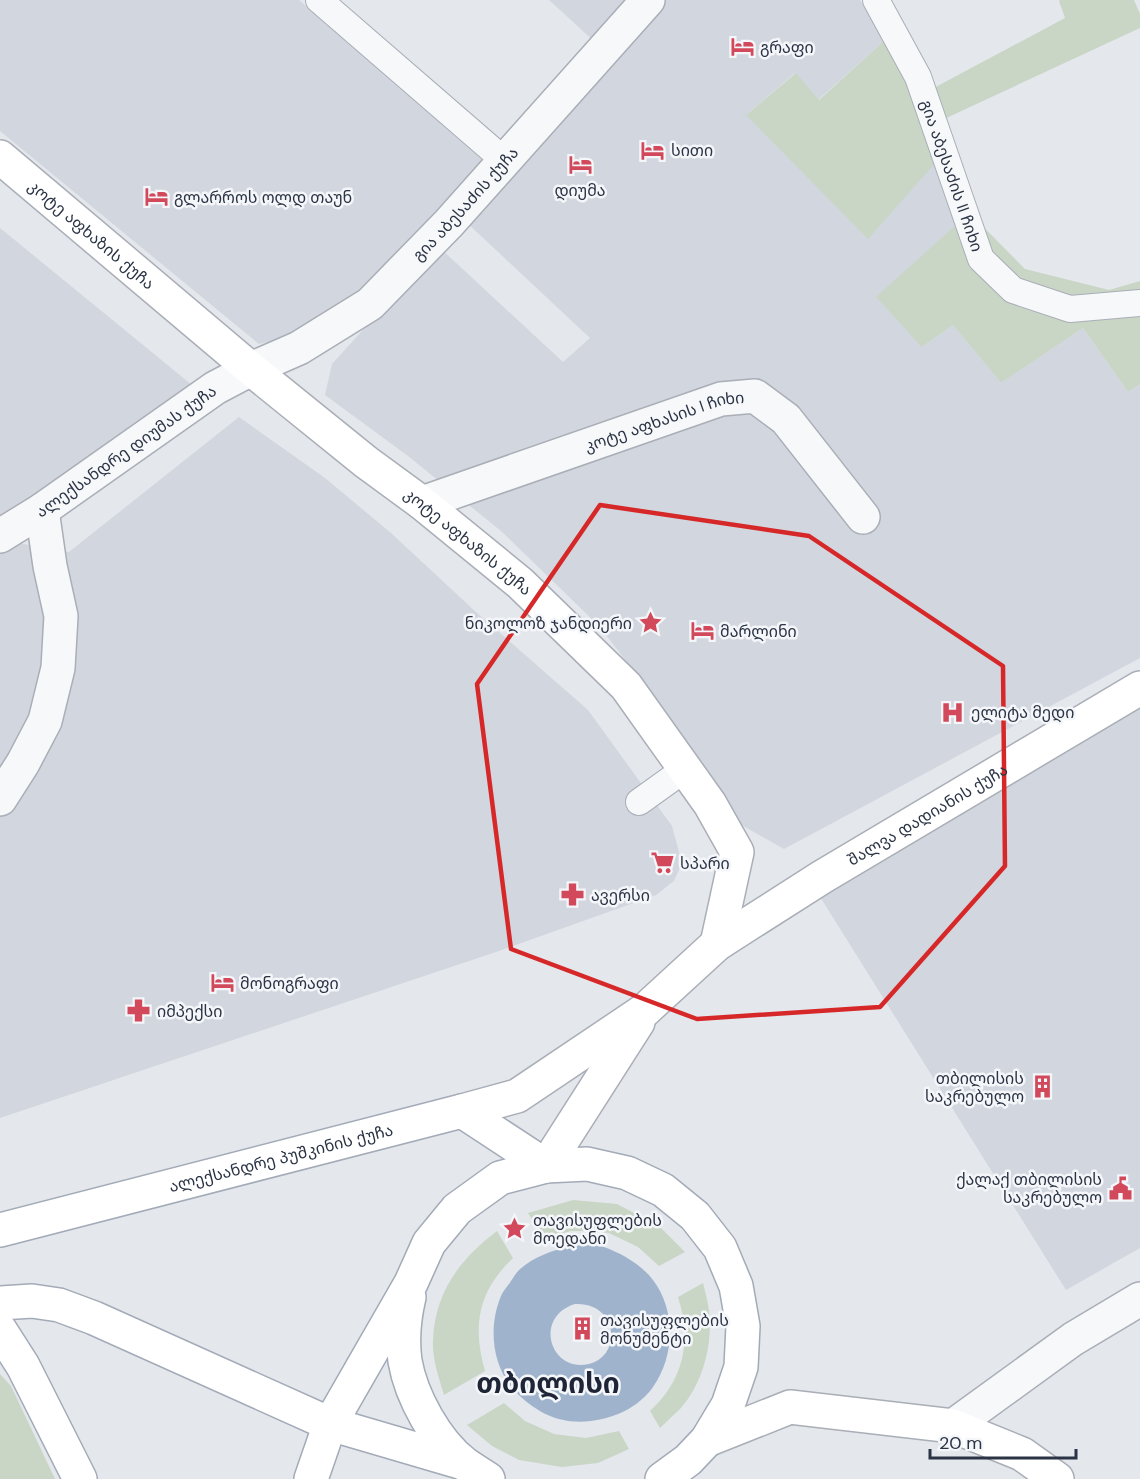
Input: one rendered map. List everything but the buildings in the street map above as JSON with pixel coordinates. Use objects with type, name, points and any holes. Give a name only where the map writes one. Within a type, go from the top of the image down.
[{"type":"main road","name":"კოტე აფხაზის ქუჩა","points":[[0,157],[251,369],[520,583],[626,686],[710,804],[737,852],[717,944]]},
{"type":"main road","name":"შალვა დადიანის ქუჩა","points":[[717,944],[822,877],[1140,688]]},
{"type":"main road","points":[[546,1166],[645,1010],[717,944]]},
{"type":"main road","name":"ალექსანდრე პუშკინის ქუჩა","points":[[0,1230],[517,1096],[645,1010]]},
{"type":"main road","points":[[462,1111],[546,1166]]},
{"type":"main road","points":[[311,1479],[330,1424],[411,1283],[429,1243],[457,1209],[500,1178],[546,1166],[587,1164],[627,1173],[663,1190],[695,1216],[720,1248],[736,1286],[743,1326],[741,1367],[729,1405],[707,1440],[688,1460],[662,1479]]},
{"type":"main road","points":[[411,1283],[404,1322],[405,1362],[417,1400],[436,1434],[476,1471]]},
{"type":"main road","points":[[0,1303],[32,1301],[59,1305],[94,1318],[330,1424],[476,1471]]},
{"type":"main road","points":[[0,1330],[23,1366],[80,1479]]},
{"type":"main road","points":[[707,1440],[790,1407],[953,1426],[1022,1454],[1057,1479]]},
{"type":"street","name":"გია აბესაძის ქუჩა","points":[[251,369],[299,348],[370,304],[449,223],[648,0]]},
{"type":"street","name":"ალექსანდრე დიუმას ქუჩა","points":[[0,536],[42,510],[215,388],[251,369]]},
{"type":"street","name":"კოტე აფხასის I ჩიხი","points":[[422,503],[722,399],[755,396],[786,419],[862,517]]},
{"type":"street","points":[[0,799],[23,763],[45,721],[58,668],[61,616],[50,566],[42,510]]},
{"type":"street","points":[[953,1426],[1073,1339],[1140,1299]]},
{"type":"lane","points":[[319,0],[504,161]]},
{"type":"lane","name":"გია აბესაძის II ჩიხი","points":[[876,0],[918,77],[981,259],[1013,290],[1070,309],[1140,303]]},
{"type":"lane","points":[[639,802],[685,769]]},
{"type":"highlighted area","points":[[600,505],[809,536],[1003,666],[1005,866],[880,1007],[697,1019],[511,949],[477,684]]},
{"type":"shaded area","points":[[0,0],[299,0],[488,164],[386,280],[300,334],[259,344],[0,131]]},
{"type":"shaded area","points":[[549,0],[635,0],[597,44]]},
{"type":"shaded area","points":[[666,0],[860,0],[886,39],[818,100],[795,73],[746,115],[938,160],[957,224],[922,347],[953,325],[1001,383],[1083,328],[1128,392],[1140,384],[1140,658],[784,849],[731,819],[657,701],[599,626],[501,531],[408,456],[325,395],[332,364],[440,248],[563,362],[590,338],[466,222]]},
{"type":"shaded area","points":[[0,228],[192,385],[0,523]]},
{"type":"shaded area","points":[[239,417],[325,478],[391,533],[477,613],[588,710],[672,826],[682,863],[674,881],[656,895],[496,952],[0,1118],[0,545],[7,541],[69,552]]},
{"type":"shaded area","name":"თბილისის საკრებულო","points":[[1140,688],[1140,1248],[1066,1290],[812,884]]},
{"type":"green space","points":[[1060,0],[1134,0],[1140,14],[1140,28],[942,120],[930,90],[1065,18]]},
{"type":"green space","points":[[886,39],[929,125],[938,160],[868,239],[746,115],[796,73],[819,100]]},
{"type":"green space","points":[[946,189],[1025,269],[1109,290],[1140,281],[1140,384],[1128,392],[1083,328],[1001,383],[953,325],[922,347],[876,297],[957,224]]},
{"type":"green space","points":[[573,1200],[617,1204],[659,1226],[685,1252],[659,1266],[638,1247],[609,1233],[571,1231],[545,1238],[528,1213]]},
{"type":"green space","points":[[497,1231],[513,1258],[492,1283],[481,1310],[479,1339],[485,1371],[444,1395],[433,1347],[439,1307],[444,1292],[461,1265]]},
{"type":"green space","points":[[703,1283],[709,1307],[710,1324],[705,1362],[689,1398],[660,1428],[650,1411],[671,1386],[682,1359],[684,1329],[678,1297]]},
{"type":"green space","points":[[0,1374],[11,1386],[55,1479],[0,1479]]},
{"type":"green space","points":[[504,1403],[525,1421],[554,1434],[586,1438],[619,1431],[629,1449],[598,1463],[562,1467],[519,1460],[492,1446],[467,1425]]},
{"type":"water","name":"თავისუფლების მონუმენტი","points":[[572,1245],[604,1247],[631,1260],[643,1269],[661,1292],[666,1305],[670,1333],[666,1361],[660,1375],[641,1400],[617,1414],[580,1422],[549,1416],[522,1398],[501,1370],[494,1346],[494,1320],[497,1308],[503,1292],[517,1273],[525,1265],[544,1254]],"holes":[[[575,1304],[589,1306],[600,1311],[607,1320],[611,1330],[611,1341],[607,1351],[600,1359],[589,1364],[575,1365],[564,1360],[556,1352],[551,1331],[554,1320],[562,1311]]]},
{"type":"place","name":"გრაფი","points":[[742,47]]},
{"type":"place","name":"სითი","points":[[653,150]]},
{"type":"place","name":"დიუმა","points":[[580,165]]},
{"type":"place","name":"გლარროს ოლდ თაუნ","points":[[156,197]]},
{"type":"place","name":"ნიკოლოზ ჯანდიერი","points":[[650,623]]},
{"type":"place","name":"მარლინი","points":[[702,631]]},
{"type":"place","name":"ელიტა მედი","points":[[953,712]]},
{"type":"place","name":"სპარი","points":[[662,863]]},
{"type":"place","name":"ავერსი","points":[[573,895]]},
{"type":"place","name":"მონოგრაფი","points":[[222,983]]},
{"type":"place","name":"იმპექსი","points":[[139,1011]]},
{"type":"place","name":"თბილისის საკრებულო","points":[[1042,1087]]},
{"type":"place","name":"ქალაქ თბილისის საკრებულო","points":[[1120,1188]]},
{"type":"place","name":"თავისუფლების მოედანი","points":[[515,1229]]},
{"type":"place","name":"თავისუფლების მონუმენტი","points":[[582,1329]]},
{"type":"district","name":"თბილისი","points":[[548,1383]]}]
